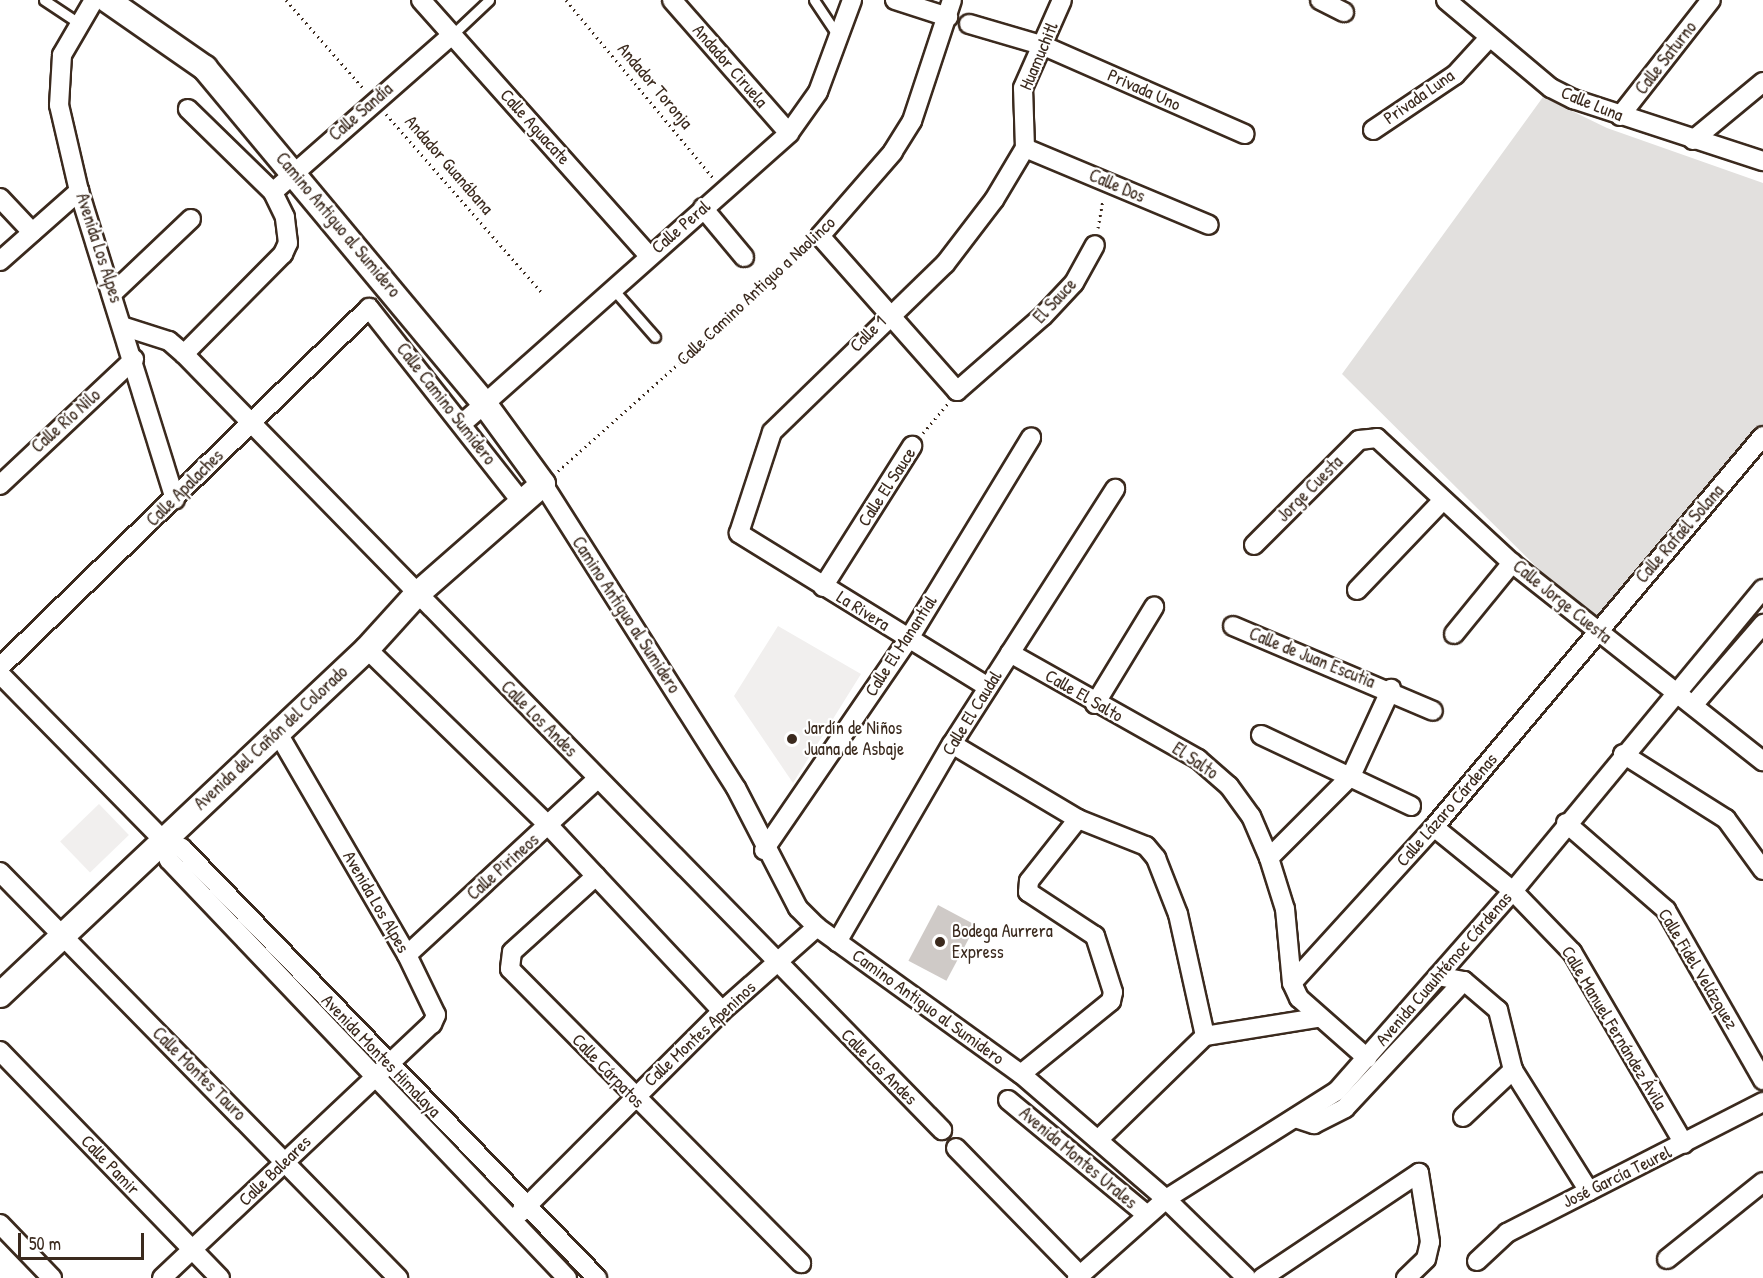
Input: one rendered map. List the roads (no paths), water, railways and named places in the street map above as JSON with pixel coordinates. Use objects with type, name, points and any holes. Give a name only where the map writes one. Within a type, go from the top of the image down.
[{"type":"main road","name":"Camino Antiguo al Sumidero","points":[[107,0],[204,68],[295,171],[484,403],[543,484]]},
{"type":"main road","name":"Avenida del Cañón del Colorado","points":[[0,995],[162,839],[367,649],[415,596],[543,484]]},
{"type":"street","name":"Avenida Los Alpes","points":[[94,0],[62,56],[57,80],[80,191],[125,327],[175,499]]},
{"type":"street","name":"Calle Aguacate","points":[[421,0],[648,255]]},
{"type":"street","name":"Andador Ciruela","points":[[672,0],[789,133]]},
{"type":"street","name":"Calle Peral","points":[[464,422],[648,255],[789,133],[818,92],[852,0]]},
{"type":"street","points":[[895,0],[950,9]]},
{"type":"street","name":"Huamuchitl","points":[[1025,148],[1023,88],[1044,46],[1062,0]]},
{"type":"street","points":[[1320,0],[1344,12]]},
{"type":"street","name":"Calle Luna","points":[[1446,0],[1551,88],[1620,116],[1763,161]]},
{"type":"street","name":"Calle Saturno","points":[[1620,116],[1711,0]]},
{"type":"street","name":"Calle Camino Antiguo a Naolinco","points":[[887,315],[820,236],[893,152],[912,122],[950,9]]},
{"type":"street","name":"Privada Uno","points":[[969,24],[1044,46],[1244,134]]},
{"type":"street","name":"Calle Sandía","points":[[273,192],[373,99],[452,35]]},
{"type":"street","name":"Privada Luna","points":[[1373,130],[1455,75],[1489,38]]},
{"type":"street","points":[[1693,140],[1763,82]]},
{"type":"street","points":[[184,354],[283,254],[288,243],[285,217],[273,192],[188,109]]},
{"type":"street","name":"Calle Dos","points":[[1025,148],[1209,225]]},
{"type":"street","name":"Calle 1","points":[[739,533],[772,432],[887,315],[970,235],[1025,148]]},
{"type":"street","points":[[0,261],[80,191]]},
{"type":"street","points":[[0,198],[32,232]]},
{"type":"street","points":[[703,208],[744,257]]},
{"type":"street","points":[[114,292],[190,219]]},
{"type":"street","name":"El Sauce","points":[[887,315],[957,392],[1074,283],[1095,245]]},
{"type":"street","name":"Calle Camino Sumidero","points":[[369,308],[464,422],[521,501]]},
{"type":"street","name":"Calle Apalaches","points":[[0,667],[369,308]]},
{"type":"street","name":"Calle Los Andes","points":[[125,327],[170,341],[184,354],[248,425],[415,596],[598,778],[775,964],[942,1130]]},
{"type":"street","name":"Calle Río Nilo","points":[[0,485],[134,359]]},
{"type":"street","name":"Calle Jorge Cuesta","points":[[1369,435],[1512,563],[1596,632],[1676,688],[1763,761]]},
{"type":"street","name":"Jorge Cuesta","points":[[1254,545],[1369,435]]},
{"type":"street","name":"Calle Rafaél Solana","points":[[1596,632],[1763,436]]},
{"type":"street","name":"Calle El Manantial","points":[[764,850],[908,639],[1031,438]]},
{"type":"street","name":"Calle El Sauce","points":[[823,587],[912,446]]},
{"type":"street","name":"Camino Antiguo al Sumidero","points":[[543,484],[736,788],[764,850],[798,908],[817,927],[837,942],[1021,1074],[1166,1199],[1247,1278]]},
{"type":"street","name":"Calle El Caudal","points":[[837,942],[952,744],[1114,489]]},
{"type":"street","points":[[1357,590],[1443,500]]},
{"type":"street","name":"La Rivera","points":[[739,533],[988,687]]},
{"type":"street","points":[[1454,634],[1512,563]]},
{"type":"street","name":"Avenida Cuauhtémoc Cárdenas","points":[[1078,1276],[1166,1199],[1337,1091],[1513,891],[1676,688],[1763,590]]},
{"type":"street","points":[[1095,704],[1154,607]]},
{"type":"street","points":[[1694,704],[1763,624]]},
{"type":"street","name":"Calle de Juan Escutia","points":[[1233,626],[1391,689],[1433,711]]},
{"type":"street","name":"Calle Lázaro Cárdenas","points":[[1292,983],[1434,827],[1596,632]]},
{"type":"street","points":[[367,649],[549,826],[722,1011]]},
{"type":"street","name":"Calle El Salto","points":[[1010,653],[1095,704],[1159,738]]},
{"type":"street","name":"Avenida Montes Himalaya","points":[[0,674],[162,839],[182,849],[597,1278]]},
{"type":"street","points":[[1269,858],[1351,776],[1391,689]]},
{"type":"street","name":"Avenida Los Alpes","points":[[277,732],[407,955],[436,1015],[388,1064]]},
{"type":"street","points":[[1261,735],[1411,806]]},
{"type":"street","name":"El Salto","points":[[1159,738],[1198,759],[1229,786],[1251,816],[1269,858],[1285,909],[1292,983]]},
{"type":"street","points":[[952,744],[1078,819],[1146,846],[1156,858],[1178,914],[1205,1036]]},
{"type":"street","points":[[1623,754],[1726,819],[1763,870]]},
{"type":"street","name":"Calle Pirineos","points":[[407,955],[549,826],[598,778]]},
{"type":"street","points":[[1021,1074],[1111,1001],[1113,992],[1095,936],[1028,892],[1029,881],[1078,819]]},
{"type":"street","name":"Calle Fidel Velázquez","points":[[1566,823],[1666,910],[1763,1080]]},
{"type":"street","name":"Calle Manuel Fernández Ávila","points":[[1434,827],[1513,891],[1572,952],[1684,1144]]},
{"type":"street","name":"Avenida Montes Himalaya","points":[[162,839],[169,860],[567,1278]]},
{"type":"street","name":"Calle Montes Tauro","points":[[0,872],[398,1278]]},
{"type":"street","name":"Calle Cárpatos","points":[[596,876],[508,961],[633,1098],[801,1263]]},
{"type":"street","name":"Calle Montes Apeninos","points":[[512,1221],[722,1011],[817,927]]},
{"type":"street","points":[[1438,976],[1464,981],[1498,1010],[1513,1070],[1589,1191]]},
{"type":"street","points":[[1295,1118],[1314,1124],[1345,1108],[1464,981]]},
{"type":"street","points":[[1292,983],[1318,1018],[1367,1058]]},
{"type":"street","points":[[1098,1140],[1205,1036],[1318,1018]]},
{"type":"street","name":"Calle Pamir","points":[[0,1051],[220,1278]]},
{"type":"street","name":"Calle Baleares","points":[[162,1278],[388,1064]]},
{"type":"street","points":[[1463,1117],[1513,1070]]},
{"type":"street","name":"Avenida Montes Urales","points":[[1008,1100],[1147,1215]]},
{"type":"street","name":"José García Teurel","points":[[1478,1261],[1507,1233],[1763,1102]]},
{"type":"street","points":[[956,1148],[1078,1276]]},
{"type":"street","points":[[1262,1278],[1419,1173],[1430,1242],[1426,1259],[1406,1278]]},
{"type":"street","points":[[1667,1259],[1763,1182]]},
{"type":"street","points":[[0,1224],[52,1278]]},
{"type":"lane","points":[[44,0],[80,24]]},
{"type":"lane","points":[[452,35],[489,0]]},
{"type":"lane","points":[[814,0],[838,36]]},
{"type":"lane","points":[[612,288],[655,337]]},
{"type":"place","name":"Jardín de Niños Juana de Asbaje","points":[[792,739]]},
{"type":"place","name":"Bodega Aurrera Express","points":[[940,942]]}]
